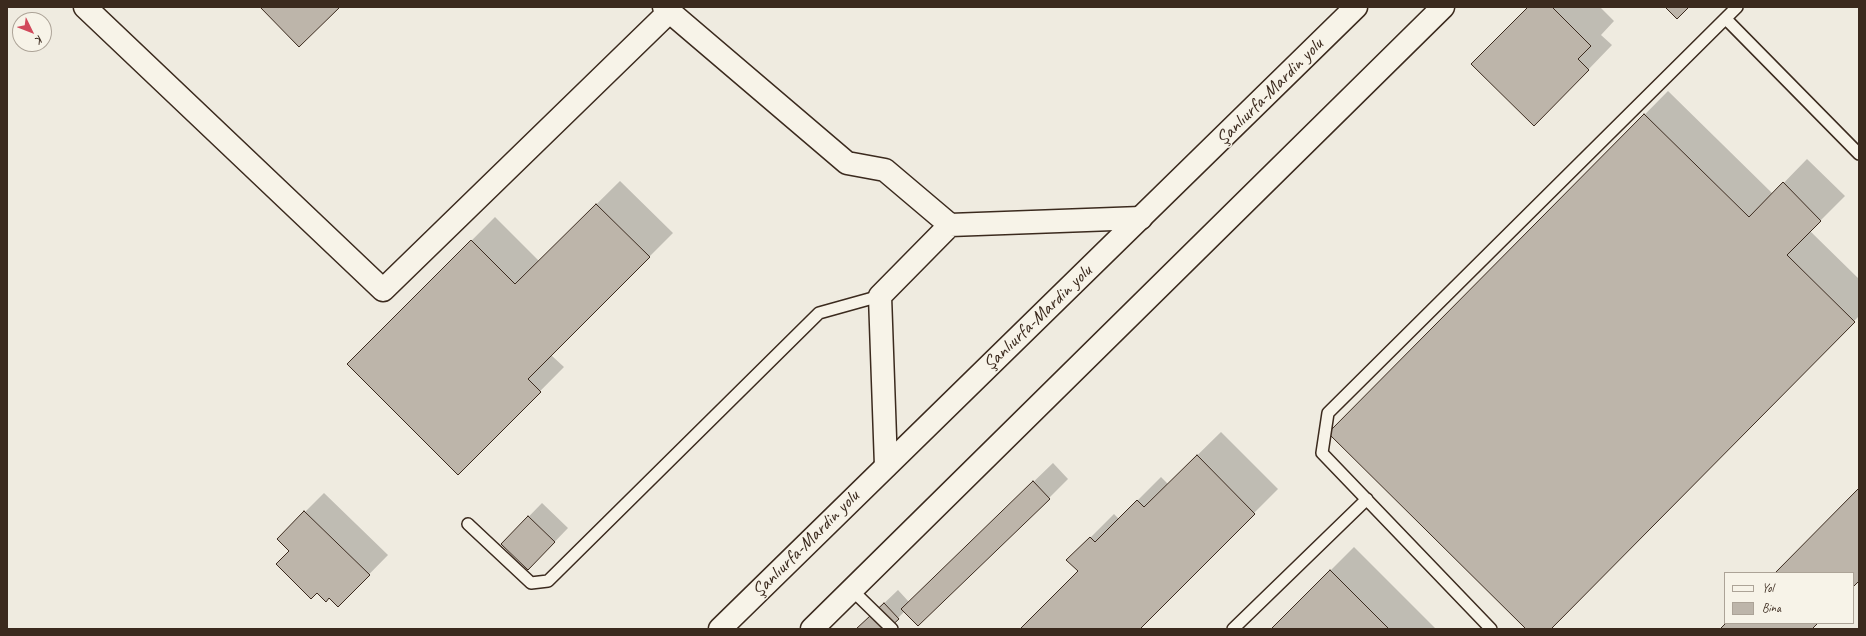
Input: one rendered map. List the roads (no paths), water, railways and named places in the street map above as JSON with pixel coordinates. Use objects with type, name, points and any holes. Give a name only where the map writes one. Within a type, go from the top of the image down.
[{"type":"main road","points":[[85,7],[383,290],[666,10],[847,163],[885,170],[950,225],[1141,218]]},
{"type":"main road","name":"Şanlıurfa-Mardin yolu","points":[[720,629],[1356,7]]},
{"type":"main road","points":[[812,629],[1443,7]]},
{"type":"main road","points":[[886,466],[880,296],[950,225]]},
{"type":"lane","points":[[1491,629],[1322,453],[1328,413],[1737,7]]},
{"type":"lane","points":[[1726,18],[1859,154]]},
{"type":"lane","points":[[468,524],[531,583],[548,581],[819,312],[880,296]]},
{"type":"lane","points":[[1233,629],[1367,499]]},
{"type":"lane","points":[[852,590],[892,629]]}]
